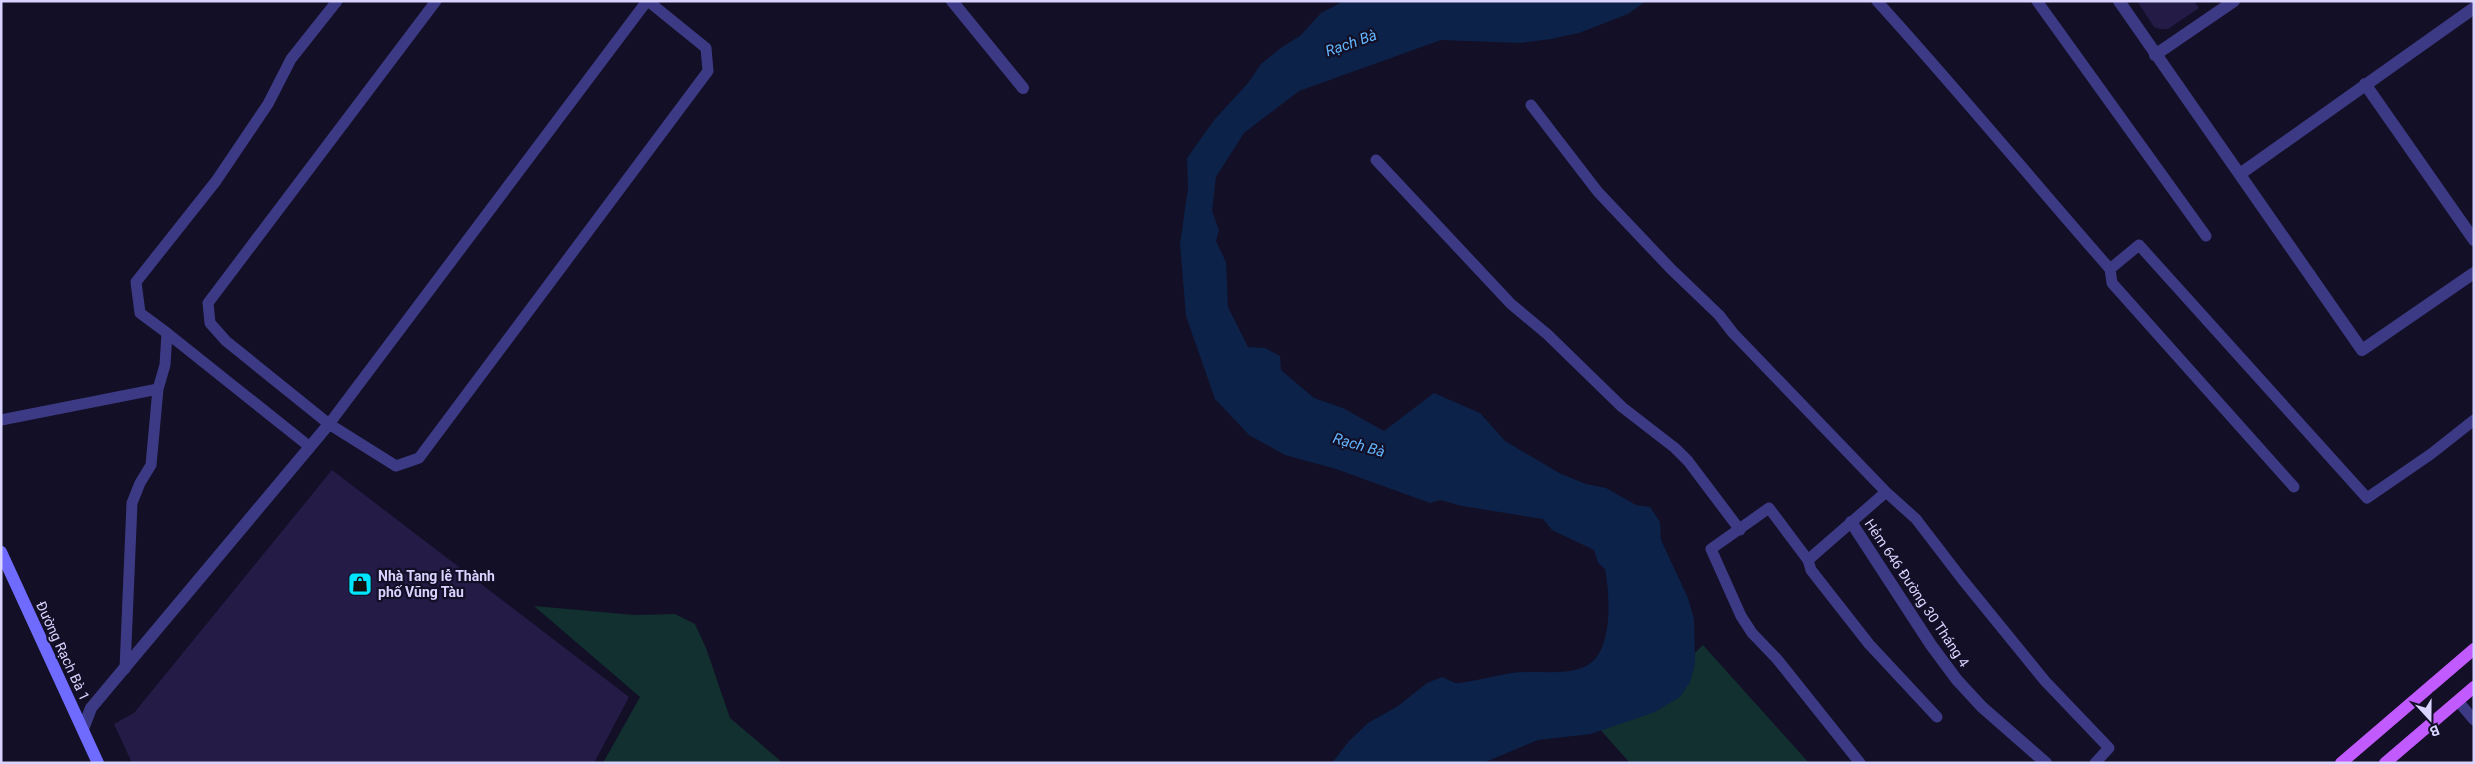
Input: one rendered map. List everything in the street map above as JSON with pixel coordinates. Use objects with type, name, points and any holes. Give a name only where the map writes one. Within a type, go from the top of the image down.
[{"type":"main road","points":[[2341,763],[2474,649]]},
{"type":"main road","points":[[2385,763],[2474,687]]},
{"type":"street","points":[[952,1],[1023,88]]},
{"type":"street","points":[[2119,1],[2155,56],[2240,174],[2362,350],[2474,272]]},
{"type":"street","points":[[2155,56],[2234,1]]},
{"type":"street","points":[[2240,174],[2474,8]]},
{"type":"street","points":[[2365,84],[2474,240]]},
{"type":"street","points":[[82,729],[91,708],[329,424]]},
{"type":"street","name":"Hẻm 646 Đường 30 Tháng 4","points":[[1851,522],[1931,645],[1957,680],[1982,707],[2046,763]]},
{"type":"street","name":"Đường Rạch Bà 1","points":[[1,552],[98,763]]},
{"type":"lane","points":[[310,448],[140,313],[136,282],[216,181],[268,104],[291,59],[337,1]]},
{"type":"lane","points":[[329,424],[647,1],[706,48],[708,71],[419,458],[396,466],[329,424],[226,342],[210,323],[208,302],[436,1]]},
{"type":"lane","points":[[1878,1],[2110,269],[2112,283],[2294,486]]},
{"type":"lane","points":[[2037,1],[2206,236]]},
{"type":"lane","points":[[1531,105],[1598,192],[1671,269],[1719,315],[1733,333],[1886,492],[1916,519],[1962,580],[2045,681],[2109,748],[2096,763]]},
{"type":"lane","points":[[1376,160],[1511,304],[1547,334],[1622,407],[1675,448],[1688,461],[1740,530]]},
{"type":"lane","points":[[2110,269],[2139,245],[2367,498],[2431,454],[2474,420]]},
{"type":"lane","points":[[125,669],[132,503],[140,483],[151,465],[158,389],[164,365],[167,333]]},
{"type":"lane","points":[[1,420],[158,389]]},
{"type":"lane","points":[[1808,560],[1886,492]]},
{"type":"lane","points":[[1860,763],[1777,659],[1752,633],[1741,616],[1711,549],[1769,508],[1808,560],[1811,570],[1869,644],[1937,717]]},
{"type":"lane","points":[[2458,701],[2474,720]]},
{"type":"green space","points":[[534,606],[635,615],[675,614],[695,624],[706,648],[730,718],[783,763],[603,763],[640,697]]},
{"type":"green space","points":[[1703,645],[1809,763],[1630,763],[1589,717],[1671,676]]},
{"type":"water","name":"Rạch Bà","points":[[1646,1],[1628,14],[1579,33],[1520,43],[1441,40],[1299,91],[1244,133],[1216,177],[1212,211],[1219,230],[1216,241],[1226,262],[1228,307],[1248,347],[1265,348],[1280,356],[1281,370],[1314,398],[1343,408],[1384,431],[1434,393],[1480,413],[1505,441],[1561,474],[1586,484],[1606,488],[1636,505],[1650,507],[1660,522],[1661,540],[1688,598],[1694,619],[1695,664],[1690,682],[1680,697],[1655,712],[1591,734],[1538,740],[1483,763],[1332,763],[1349,741],[1368,723],[1398,706],[1427,683],[1442,677],[1454,683],[1459,683],[1521,672],[1576,670],[1594,660],[1601,650],[1608,623],[1608,594],[1605,569],[1598,563],[1594,550],[1552,530],[1543,519],[1462,506],[1440,500],[1430,503],[1336,469],[1285,455],[1249,435],[1215,399],[1186,316],[1180,244],[1188,188],[1187,158],[1215,119],[1248,83],[1261,64],[1282,47],[1300,36],[1321,13],[1342,2]]},
{"type":"building","points":[[2137,1],[2194,1],[2199,8],[2168,29],[2160,29],[2154,27]]},
{"type":"building","name":"Nhà Tang lễ Thành phố Vũng Tàu","points":[[332,470],[629,697],[594,763],[132,763],[114,724],[134,713]]},
{"type":"place","name":"Nhà Tang lễ Thành phố Vũng Tàu","points":[[360,584]]}]
